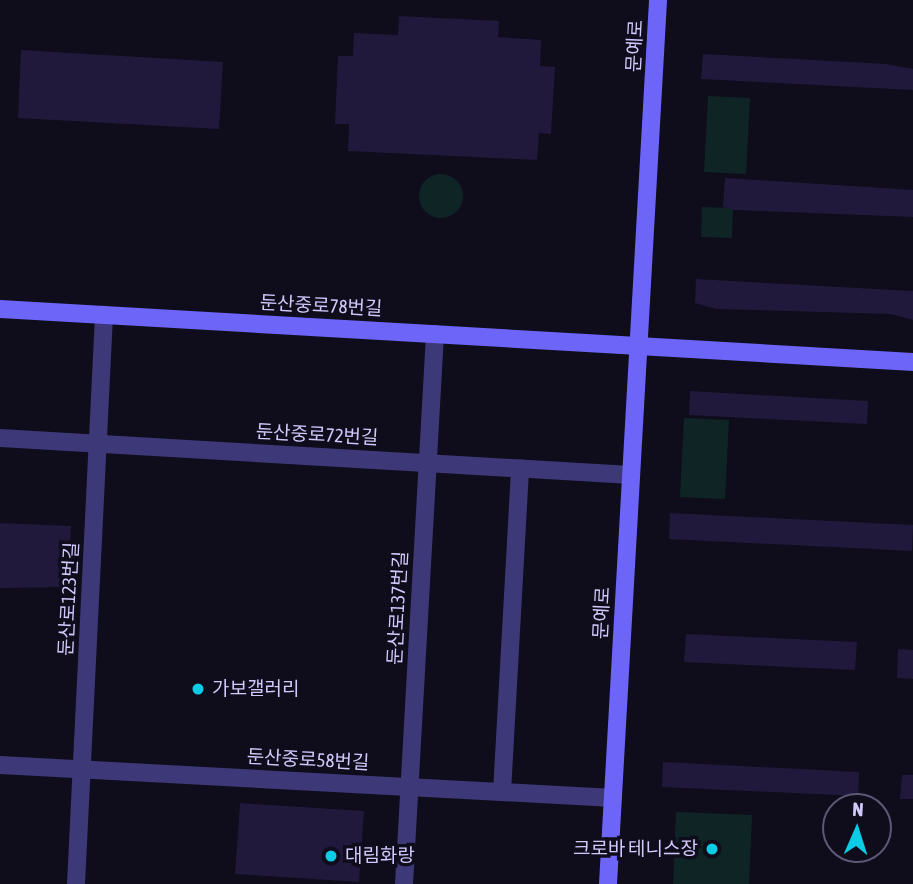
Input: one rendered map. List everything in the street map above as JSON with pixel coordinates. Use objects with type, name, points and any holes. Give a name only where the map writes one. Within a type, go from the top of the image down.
[{"type":"main road","name":"문예로","points":[[608,884],[658,0]]},
{"type":"main road","name":"둔산중로78번길","points":[[0,309],[639,345]]},
{"type":"main road","points":[[639,345],[913,362]]},
{"type":"street","name":"둔산로123번길","points":[[76,884],[104,315]]},
{"type":"street","name":"둔산로137번길","points":[[404,884],[435,334]]},
{"type":"street","name":"둔산중로72번길","points":[[0,438],[631,475]]},
{"type":"street","points":[[502,792],[520,468]]},
{"type":"street","name":"둔산중로58번길","points":[[0,765],[613,798]]},
{"type":"green space","points":[[708,96],[750,98],[746,174],[704,172]]},
{"type":"green space","points":[[441,174],[456,181],[463,196],[456,211],[441,218],[426,211],[419,196],[426,181]]},
{"type":"green space","points":[[702,207],[733,208],[732,238],[701,237]]},
{"type":"green space","points":[[684,418],[729,420],[725,499],[680,497]]},
{"type":"green space","name":"크로바 테니스장","points":[[676,812],[752,815],[749,884],[673,884]]},
{"type":"building","points":[[399,16],[499,21],[498,37],[541,40],[540,66],[555,67],[551,134],[539,133],[537,160],[348,151],[349,124],[335,124],[338,56],[353,56],[354,33],[398,35]]},
{"type":"building","points":[[21,50],[223,62],[219,129],[18,118]]},
{"type":"building","points":[[703,54],[886,64],[913,69],[913,90],[701,79]]},
{"type":"building","points":[[725,178],[913,190],[913,217],[735,210],[723,207]]},
{"type":"building","points":[[696,279],[913,291],[913,320],[891,314],[716,309],[695,303]]},
{"type":"building","points":[[690,391],[868,401],[867,424],[689,415]]},
{"type":"building","points":[[670,513],[913,525],[912,551],[669,539]]},
{"type":"building","points":[[0,523],[71,526],[68,587],[0,588]]},
{"type":"building","points":[[686,634],[857,642],[855,670],[684,662]]},
{"type":"building","points":[[898,649],[913,650],[913,679],[897,678]]},
{"type":"building","points":[[663,762],[859,772],[858,793],[822,794],[662,787]]},
{"type":"building","points":[[902,775],[913,775],[913,799],[900,799]]},
{"type":"building","points":[[240,803],[364,811],[359,882],[235,874]]},
{"type":"place","name":"가보갤러리","points":[[198,689]]},
{"type":"place","name":"크로바 테니스장","points":[[712,849]]},
{"type":"place","name":"대림화랑","points":[[331,856]]}]
